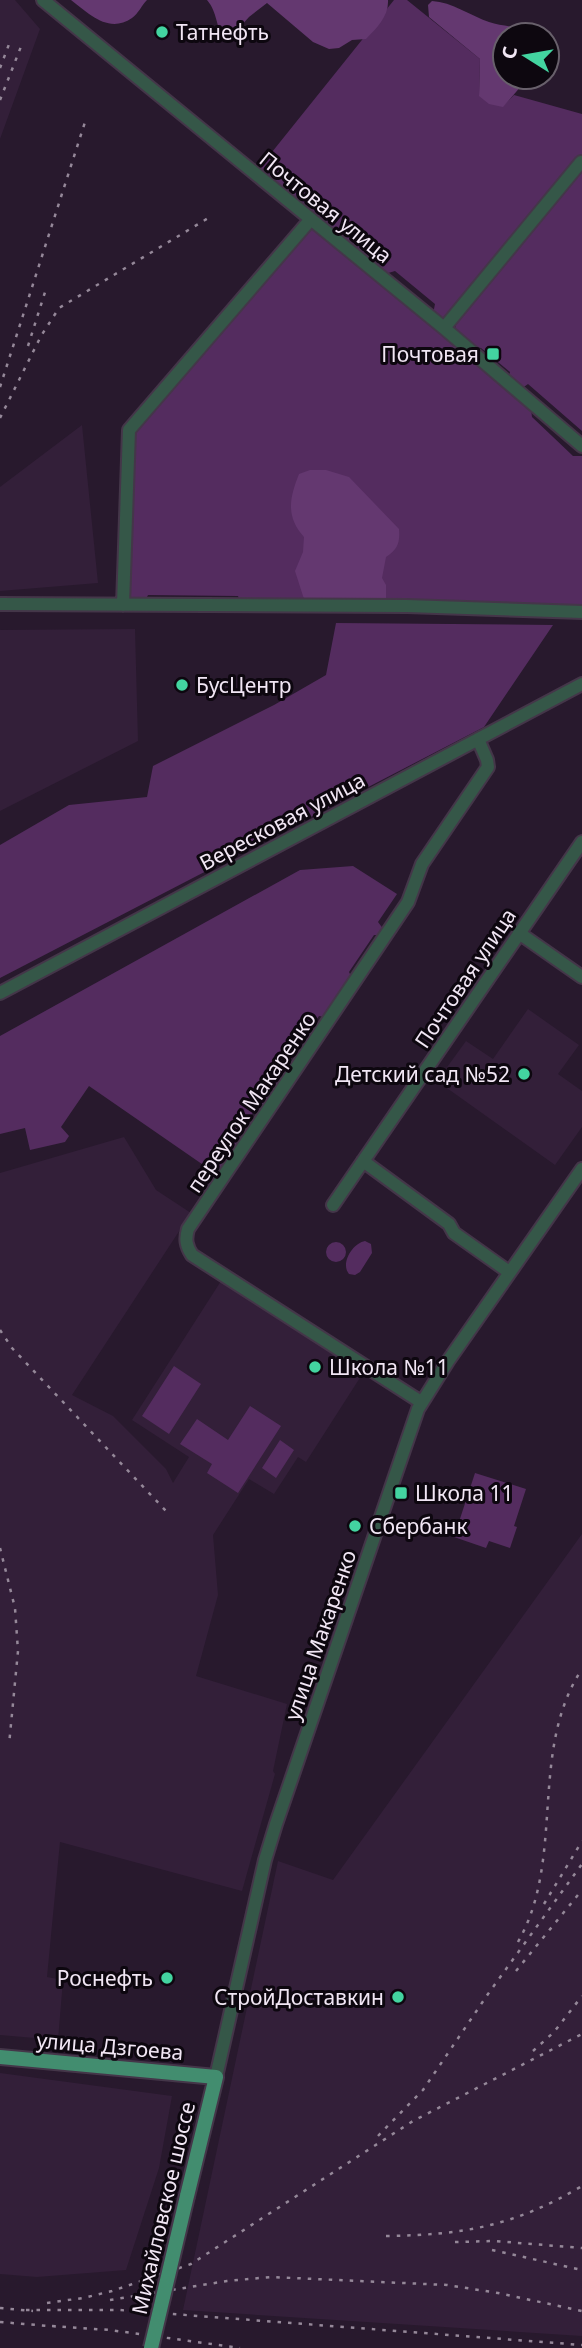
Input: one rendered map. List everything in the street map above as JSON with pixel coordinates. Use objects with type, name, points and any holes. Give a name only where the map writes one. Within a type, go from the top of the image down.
[{"type":"main road","name":"улица Дзгоева","points":[[0,2057],[216,2077]]},
{"type":"main road","name":"Михайловское шоссе","points":[[152,2348],[216,2077]]},
{"type":"street","name":"Почтовая улица","points":[[43,0],[444,328],[582,446]]},
{"type":"street","points":[[444,328],[581,162]]},
{"type":"street","points":[[123,605],[129,430],[311,219]]},
{"type":"street","points":[[0,604],[407,606],[582,612]]},
{"type":"street","name":"Вересковая улица","points":[[0,993],[582,684]]},
{"type":"street","name":"переулок Макаренко","points":[[421,1402],[192,1255],[186,1237],[188,1229],[408,902],[422,864],[488,767],[478,739]]},
{"type":"street","name":"Почтовая улица","points":[[333,1205],[582,842]]},
{"type":"street","points":[[519,933],[582,977]]},
{"type":"street","points":[[363,1161],[449,1224],[454,1233],[509,1272]]},
{"type":"street","name":"улица Макаренко","points":[[216,2077],[265,1860],[421,1402],[582,1169]]},
{"type":"shaded area","points":[[0,0],[15,0],[40,29],[0,139]]},
{"type":"shaded area","points":[[71,0],[147,0],[132,18],[115,24],[100,20]]},
{"type":"shaded area","points":[[207,0],[388,0],[388,6],[378,26],[366,39],[352,40],[339,48],[329,49],[313,42],[267,3],[249,17],[231,37],[224,37]]},
{"type":"shaded area","points":[[394,0],[407,0],[480,59],[479,95],[503,106],[514,95],[582,114],[582,431],[528,384],[521,389],[509,377],[510,372],[481,348],[472,347],[455,330],[456,322],[433,314],[435,304],[395,271],[385,274],[261,172],[260,167]]},
{"type":"shaded area","points":[[432,1],[439,2],[491,22],[491,91],[517,91],[503,107],[489,104],[479,96],[480,59],[429,17],[428,5]]},
{"type":"shaded area","points":[[308,230],[315,230],[531,409],[532,417],[573,456],[582,456],[582,607],[240,601],[238,596],[148,595],[145,601],[129,599],[133,431]]},
{"type":"shaded area","points":[[82,425],[98,583],[0,591],[0,487]]},
{"type":"shaded area","points":[[310,470],[326,470],[349,477],[399,529],[397,545],[386,557],[382,578],[386,585],[386,599],[305,600],[295,571],[303,552],[304,537],[294,522],[291,500],[299,474]]},
{"type":"shaded area","points":[[336,623],[553,625],[484,727],[0,978],[0,845],[69,805],[147,797],[153,766],[274,705],[326,675]]},
{"type":"shaded area","points":[[135,629],[138,741],[0,811],[0,630]]},
{"type":"shaded area","points":[[353,866],[397,894],[378,922],[384,930],[380,935],[374,935],[349,972],[352,978],[325,1017],[319,1016],[286,1063],[289,1069],[266,1104],[259,1104],[238,1134],[242,1140],[222,1169],[212,1171],[89,1086],[61,1127],[69,1136],[65,1142],[30,1150],[25,1128],[0,1134],[0,1036],[300,870]]},
{"type":"shaded area","points":[[528,1009],[579,1045],[558,1074],[582,1091],[582,1127],[555,1165],[437,1081],[466,1041],[493,1059]]},
{"type":"shaded area","points":[[124,1137],[156,1190],[191,1213],[72,1395],[113,1416],[166,1469],[173,1483],[189,1457],[132,1420],[221,1281],[363,1373],[306,1462],[298,1457],[274,1494],[249,1479],[213,1535],[218,1595],[196,1676],[287,1704],[273,1771],[275,1774],[242,1891],[60,1842],[47,1977],[63,1980],[58,2040],[0,2035],[0,1173]]},
{"type":"shaded area","points":[[365,1241],[371,1244],[372,1253],[360,1272],[349,1274],[346,1264],[349,1254],[356,1245]]},
{"type":"shaded area","points":[[336,1242],[343,1245],[346,1252],[343,1259],[336,1262],[329,1259],[326,1252],[329,1245]]},
{"type":"shaded area","points":[[174,1366],[201,1384],[169,1434],[142,1416]]},
{"type":"shaded area","points":[[250,1406],[281,1426],[238,1493],[207,1473],[212,1464],[180,1444],[197,1419],[228,1440]]},
{"type":"shaded area","points":[[280,1440],[294,1450],[276,1478],[262,1468]]},
{"type":"shaded area","points":[[475,1473],[526,1489],[510,1548],[489,1541],[486,1548],[454,1537]]},
{"type":"shaded area","points":[[582,1534],[582,2336],[183,2310],[278,1861],[333,1880]]},
{"type":"shaded area","points":[[0,2073],[172,2096],[159,2168],[126,2270],[37,2277],[0,2274]]},
{"type":"railway","points":[[0,68],[11,39]]},
{"type":"railway","points":[[0,100],[22,44]]},
{"type":"railway","points":[[0,387],[86,119]]},
{"type":"railway","points":[[0,418],[41,336],[59,308],[210,217]]},
{"type":"railway","points":[[28,346],[46,289]]},
{"type":"railway","points":[[0,1330],[12,1348],[166,1511]]},
{"type":"railway","points":[[0,1548],[15,1608],[18,1651],[9,1745]]},
{"type":"railway","points":[[518,1942],[532,1910],[541,1875],[556,1734],[566,1701],[582,1669]]},
{"type":"railway","points":[[544,1904],[582,1841]]},
{"type":"railway","points":[[378,2136],[423,2090],[582,1864]]},
{"type":"railway","points":[[516,1971],[582,1890]]},
{"type":"railway","points":[[533,2051],[554,2032],[582,1996]]},
{"type":"railway","points":[[47,2303],[112,2291],[191,2264],[413,2121],[582,2034]]},
{"type":"railway","points":[[386,2236],[440,2233],[488,2226],[534,2211],[582,2186]]},
{"type":"railway","points":[[455,2242],[494,2241],[582,2248]]},
{"type":"railway","points":[[492,2250],[582,2270]]},
{"type":"railway","points":[[110,2300],[227,2281],[271,2277],[447,2285],[582,2311]]},
{"type":"railway","points":[[0,2308],[33,2311]]},
{"type":"railway","points":[[26,2310],[119,2310],[582,2345]]},
{"type":"railway","points":[[0,2322],[61,2327]]},
{"type":"railway","points":[[52,2326],[110,2330],[240,2348]]},
{"type":"place","name":"Татнефть","points":[[162,32]]},
{"type":"place","name":"Почтовая","points":[[493,354]]},
{"type":"place","name":"БусЦентр","points":[[182,685]]},
{"type":"place","name":"Детский сад №52","points":[[524,1074]]},
{"type":"place","name":"Школа №11","points":[[315,1367]]},
{"type":"place","name":"Школа 11","points":[[401,1493]]},
{"type":"place","name":"Сбербанк","points":[[355,1526]]},
{"type":"place","name":"Роснефть","points":[[167,1978]]},
{"type":"place","name":"СтройДоставкин","points":[[398,1997]]}]
